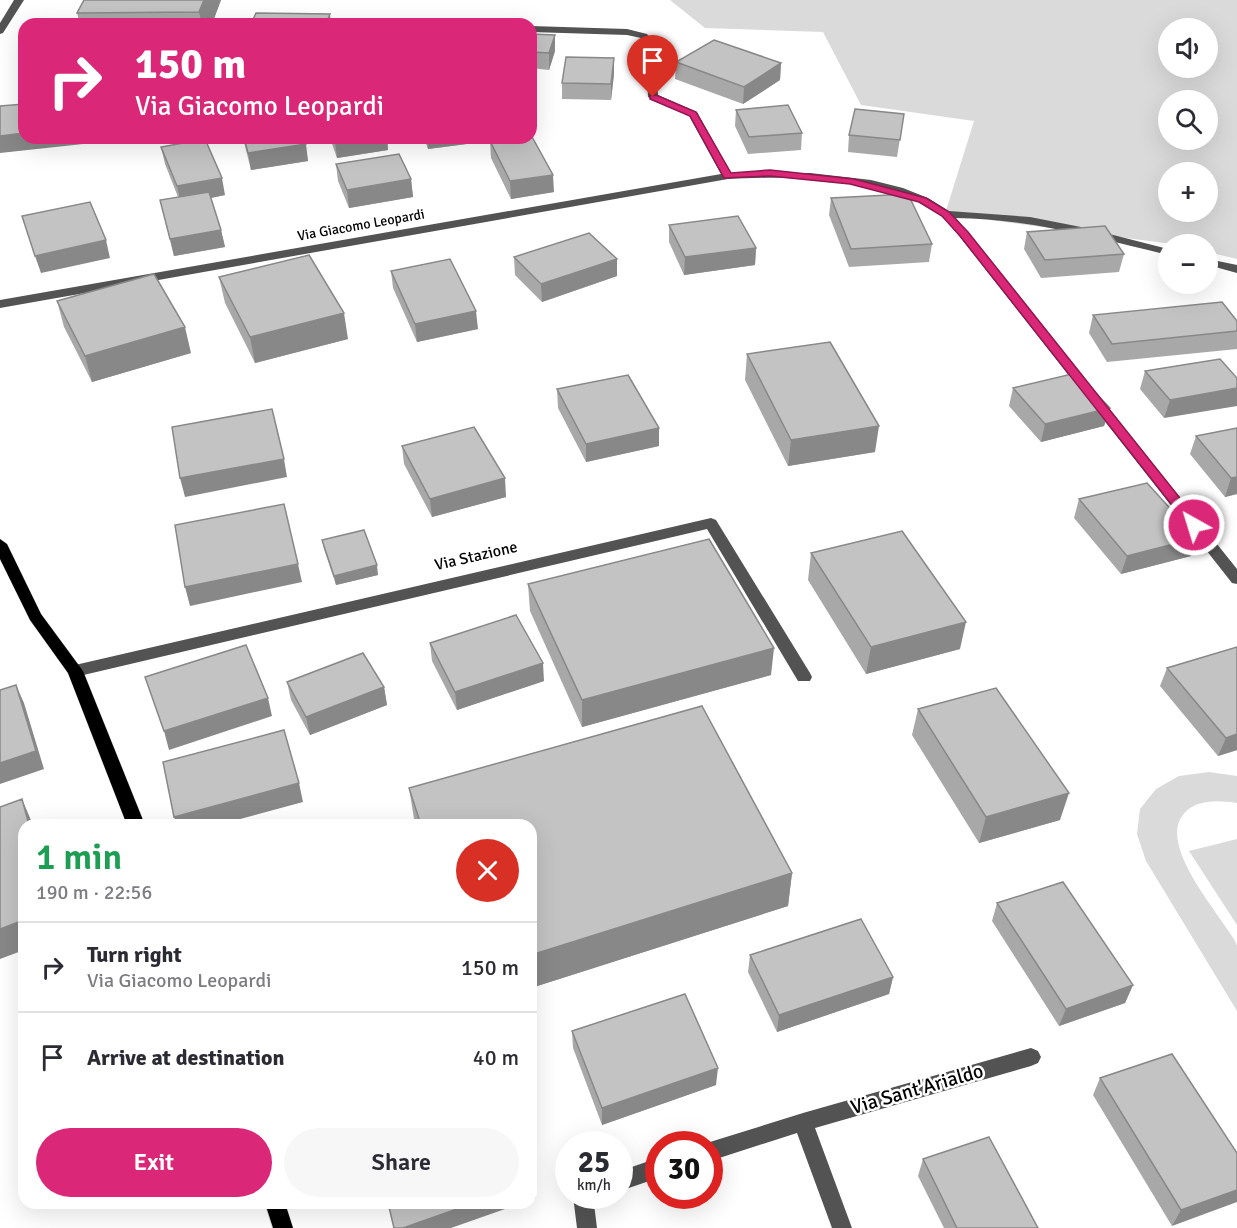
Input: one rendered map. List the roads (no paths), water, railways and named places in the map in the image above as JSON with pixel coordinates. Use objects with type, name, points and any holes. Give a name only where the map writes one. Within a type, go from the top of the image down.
[{"type":"main road","points":[[0,544],[35,616],[75,671],[134,819]]},
{"type":"main road","points":[[277,1209],[283,1228]]},
{"type":"street","points":[[0,31],[19,0]]},
{"type":"street","points":[[537,29],[627,32],[644,36],[650,44],[653,97],[693,114],[728,176]]},
{"type":"street","name":"Via Giacomo Leopardi","points":[[0,304],[728,176],[770,173],[850,181],[922,200],[945,214],[964,234],[1237,579]]},
{"type":"street","points":[[945,214],[983,213],[1071,226],[1158,249]]},
{"type":"street","points":[[1218,264],[1237,269]]},
{"type":"street","name":"Via Stazione","points":[[75,671],[711,523],[804,677]]},
{"type":"street","name":"Via Sant'Arialdo","points":[[723,1148],[803,1122],[1031,1057]]},
{"type":"street","points":[[803,1122],[842,1228]]},
{"type":"street","points":[[585,1209],[587,1228]]}]
